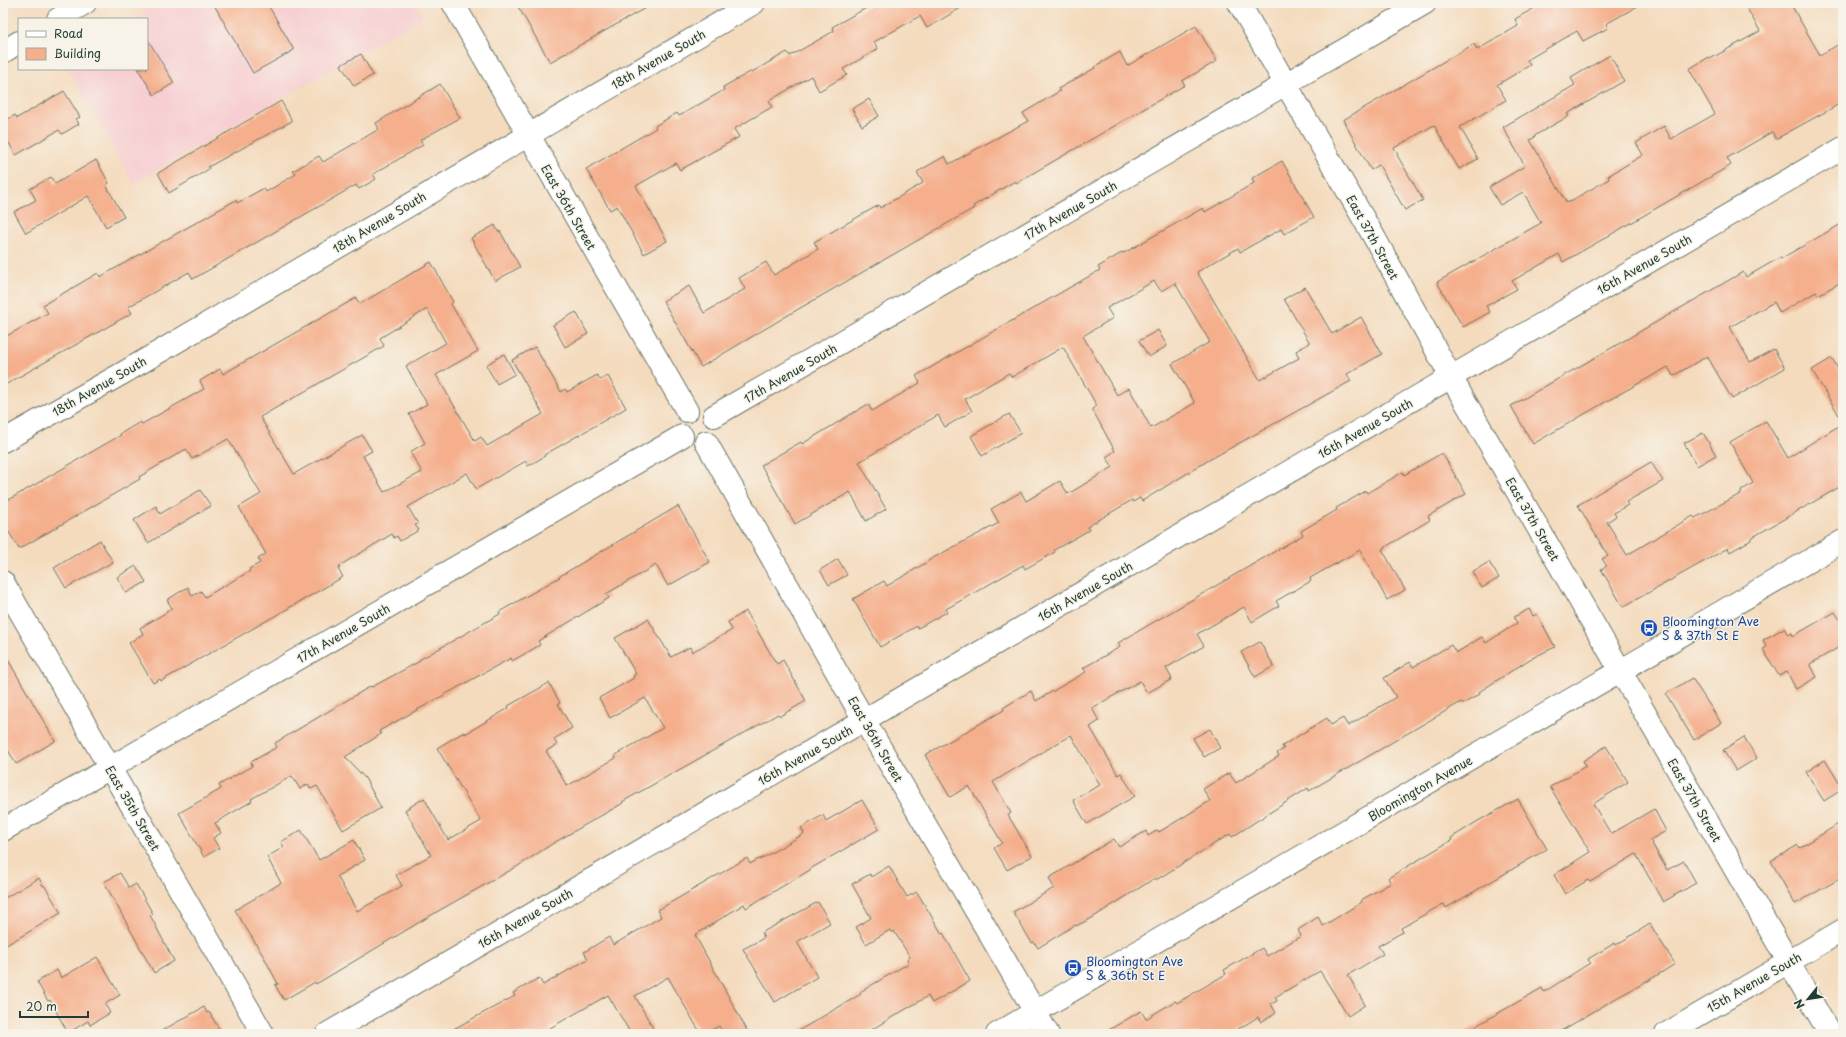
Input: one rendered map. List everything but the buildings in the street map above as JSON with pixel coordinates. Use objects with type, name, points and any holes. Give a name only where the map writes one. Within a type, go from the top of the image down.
[{"type":"street","points":[[60,18],[85,3]]},
{"type":"street","name":"East 36th Street","points":[[453,3],[687,411]]},
{"type":"street","name":"18th Avenue South","points":[[3,441],[123,373],[754,3]]},
{"type":"street","name":"East 37th Street","points":[[1239,3],[1287,84],[1451,378],[1830,1034]]},
{"type":"street","name":"17th Avenue South","points":[[714,416],[1425,3]]},
{"type":"street","points":[[3,52],[18,43]]},
{"type":"street","name":"16th Avenue South","points":[[327,1034],[1843,148]]},
{"type":"street","points":[[697,407],[708,410],[714,416],[716,429],[711,439],[697,444],[685,439],[682,436],[680,427],[681,418],[687,411],[697,407]]},
{"type":"street","name":"17th Avenue South","points":[[3,830],[682,436]]},
{"type":"street","name":"East 36th Street","points":[[706,442],[864,720],[1048,1034]]},
{"type":"street","name":"Bloomington Avenue","points":[[997,1034],[1843,541]]},
{"type":"street","name":"East 35th Street","points":[[3,582],[263,1034]]},
{"type":"street","name":"15th Avenue South","points":[[1666,1034],[1843,930]]},
{"type":"shaded area","points":[[159,3],[415,3],[423,17],[134,183],[69,70],[148,70],[148,18],[133,18]]},
{"type":"place","name":"Bloomington Ave S & 37th St E","points":[[1649,628]]},
{"type":"place","name":"Bloomington Ave S & 36th St E","points":[[1073,968]]}]
